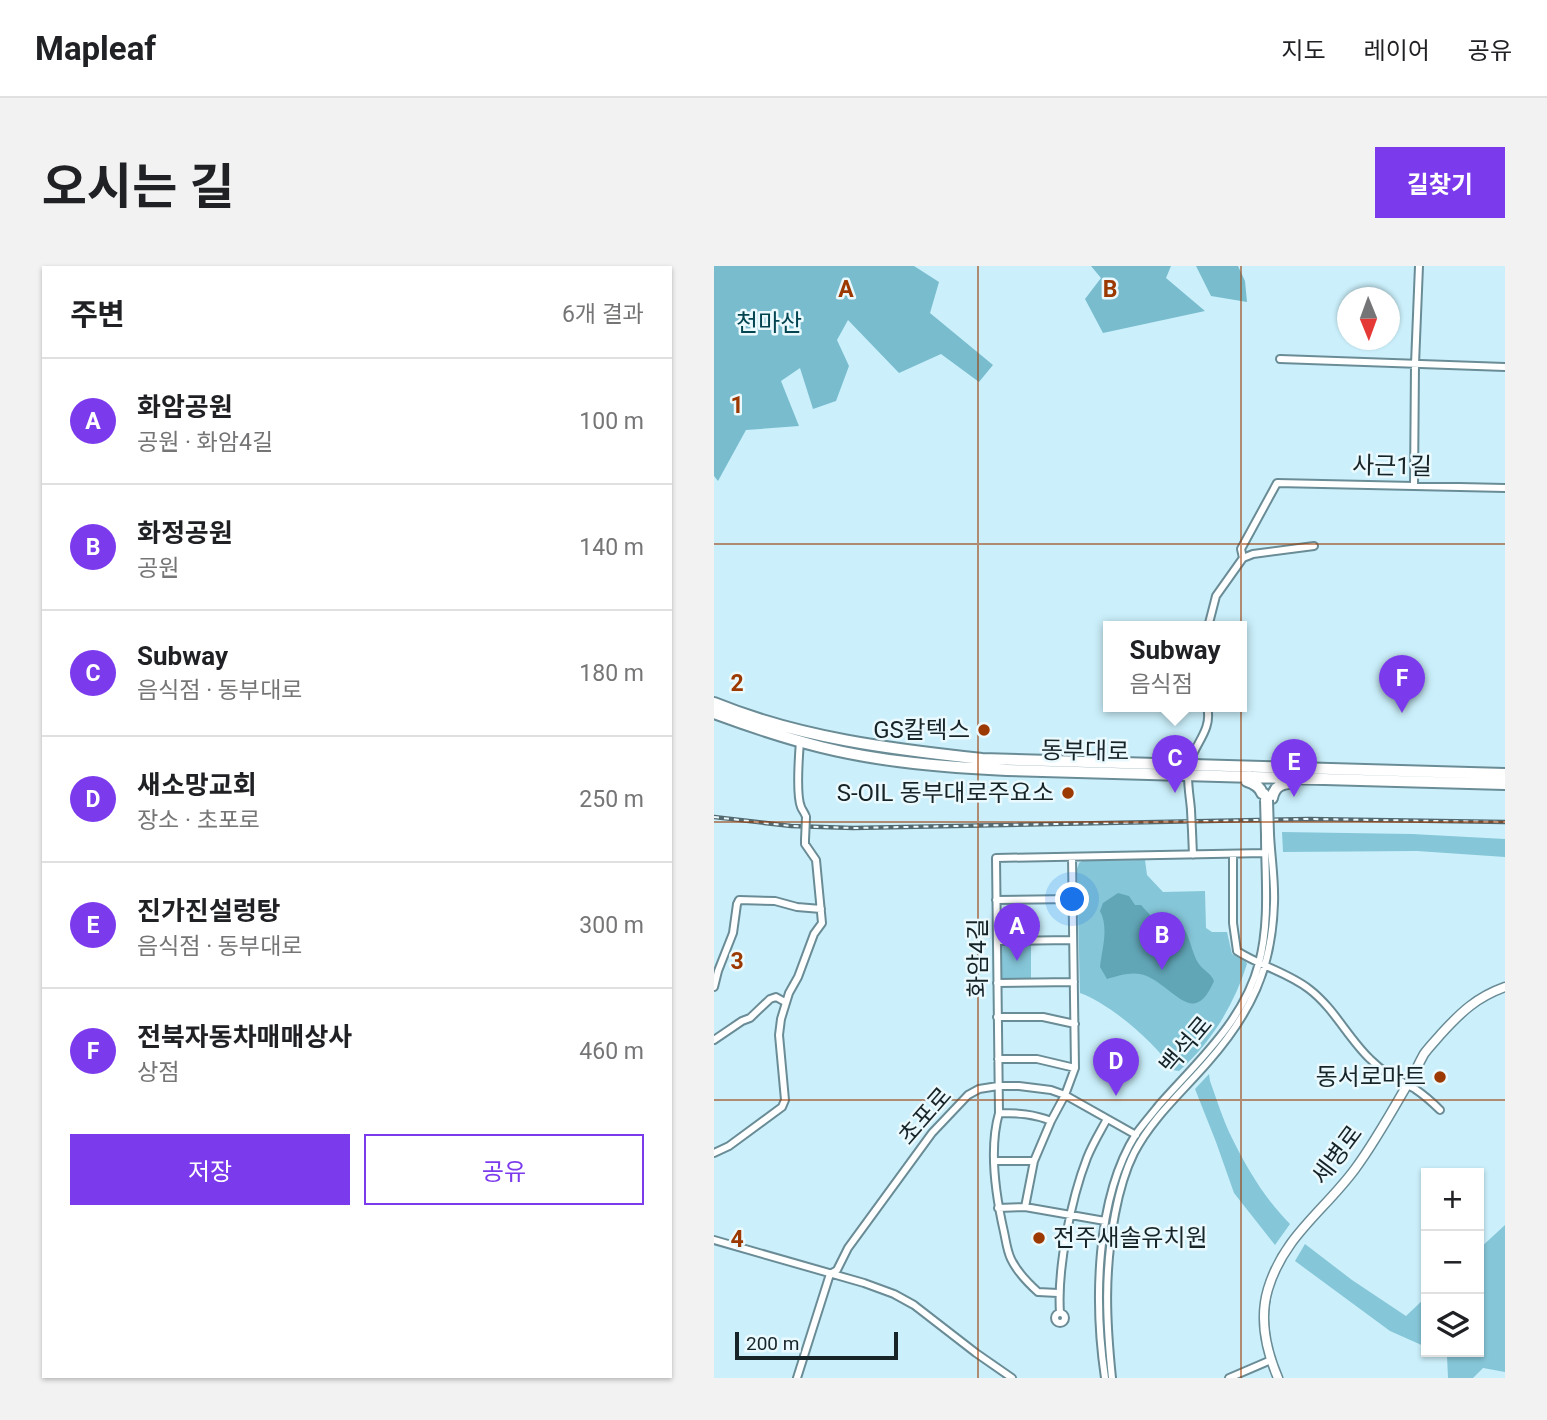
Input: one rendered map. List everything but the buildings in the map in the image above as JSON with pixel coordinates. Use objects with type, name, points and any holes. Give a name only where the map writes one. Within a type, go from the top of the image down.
[{"type":"main road","name":"동부대로","points":[[714,703],[822,748],[935,766],[1007,770],[1505,774]]},
{"type":"main road","name":"동부대로","points":[[714,713],[760,730],[801,737]]},
{"type":"main road","name":"동부대로","points":[[1189,770],[1248,776],[1267,772],[1290,777],[1505,784]]},
{"type":"main road","points":[[1248,776],[1247,781],[1261,790],[1266,798],[1272,798],[1276,787],[1289,783],[1290,777]]},
{"type":"street","points":[[1415,485],[1415,364],[1419,266]]},
{"type":"street","points":[[1280,359],[1505,367]]},
{"type":"street","name":"사근1길","points":[[1243,558],[1241,549],[1278,483],[1505,488]]},
{"type":"street","points":[[1210,621],[1216,596],[1243,558],[1253,554],[1314,546]]},
{"type":"street","points":[[1193,855],[1189,770],[1195,750],[1208,727],[1208,712]]},
{"type":"street","points":[[714,1153],[729,1146],[782,1107],[785,1100],[780,1019],[814,934],[822,923],[816,860],[805,844],[806,817],[799,796],[801,737]]},
{"type":"street","name":"백석로","points":[[1112,1378],[1107,1324],[1107,1273],[1112,1230],[1127,1171],[1134,1153],[1149,1129],[1209,1062],[1241,1019],[1255,993],[1274,904],[1266,798],[1267,772]]},
{"type":"street","name":"백석로","points":[[1105,1378],[1098,1310],[1099,1282],[1105,1221],[1115,1182],[1136,1135],[1228,1027],[1262,965],[1267,908],[1265,853],[1268,835]]},
{"type":"street","name":"화암4길","points":[[1058,1293],[1038,1292],[1015,1268],[1009,1255],[998,1208],[994,1137],[999,1113],[996,858],[1265,853]]},
{"type":"street","points":[[1233,854],[1237,951],[1310,989],[1368,1058],[1389,1076],[1417,1090],[1440,1110]]},
{"type":"street","points":[[1025,1207],[1034,1161],[1075,1068],[1072,857]]},
{"type":"street","points":[[996,900],[1073,899]]},
{"type":"street","points":[[714,987],[733,933],[739,900],[775,901],[797,908],[821,909]]},
{"type":"street","points":[[997,941],[1073,940]]},
{"type":"street","points":[[997,983],[1074,982]]},
{"type":"street","name":"세병로","points":[[1278,1378],[1265,1341],[1264,1309],[1268,1290],[1283,1256],[1300,1230],[1356,1168],[1426,1052],[1460,1012],[1491,992],[1505,987]]},
{"type":"street","points":[[714,1040],[750,1018],[769,999],[776,997],[785,1002]]},
{"type":"street","points":[[997,1017],[1043,1017],[1074,1024]]},
{"type":"street","points":[[998,1059],[1037,1059],[1075,1068]]},
{"type":"street","name":"초포로","points":[[797,1378],[830,1274],[837,1270],[848,1248],[932,1133],[968,1095],[979,1089],[998,1086],[1033,1087],[1065,1095],[1136,1135]]},
{"type":"street","points":[[999,1113],[1035,1115],[1051,1121]]},
{"type":"street","points":[[1060,1313],[1058,1293],[1071,1215],[1087,1156],[1107,1119]]},
{"type":"street","points":[[995,1161],[1034,1161]]},
{"type":"street","points":[[998,1208],[1025,1207],[1105,1221]]},
{"type":"street","points":[[714,1240],[894,1294],[914,1305],[1012,1378]]},
{"type":"street","points":[[1229,1378],[1271,1360]]},
{"type":"shaded area","points":[[1282,832],[1505,839],[1505,857],[1417,851],[1283,852]]},
{"type":"shaded area","points":[[1145,860],[1147,875],[1163,892],[1205,891],[1206,928],[1212,932],[1227,932],[1232,954],[1247,964],[1220,1022],[1191,1060],[1179,1071],[1173,1070],[1131,1025],[1104,1005],[1080,993],[1079,863]]},
{"type":"shaded area","points":[[1118,893],[1129,896],[1135,905],[1141,905],[1151,916],[1168,917],[1181,924],[1199,964],[1214,981],[1206,996],[1198,1002],[1189,1003],[1151,978],[1140,974],[1107,979],[1100,967],[1104,931],[1100,911],[1103,903]]},
{"type":"shaded area","points":[[1002,944],[1031,944],[1031,978],[1002,979]]},
{"type":"shaded area","points":[[1209,1074],[1226,1124],[1244,1161],[1265,1194],[1290,1224],[1275,1245],[1234,1193],[1195,1089]]},
{"type":"shaded area","points":[[1505,1225],[1505,1372],[1483,1368],[1473,1378],[1448,1378],[1447,1357],[1484,1357],[1484,1244]]},
{"type":"shaded area","points":[[1305,1244],[1406,1316],[1421,1302],[1421,1345],[1390,1331],[1295,1261]]},
{"type":"green space","name":"천마산","points":[[714,266],[914,266],[939,282],[930,313],[993,365],[979,382],[941,354],[899,373],[848,320],[837,340],[849,366],[836,401],[813,409],[800,368],[781,381],[799,426],[746,430],[718,481],[714,476]]},
{"type":"green space","points":[[1091,266],[1171,266],[1166,278],[1205,311],[1103,333],[1085,299],[1101,278]]},
{"type":"green space","points":[[1196,266],[1238,266],[1245,281],[1247,302],[1211,296]]},
{"type":"railway","points":[[714,817],[791,826],[853,828],[1309,819],[1505,822]]},
{"type":"place","name":"전북자동차매매상사","points":[[1402,713]]},
{"type":"place","name":"GS칼텍스","points":[[984,730]]},
{"type":"place","name":"S-OIL 동부대로주요소","points":[[1068,793]]},
{"type":"place","name":"Subway","points":[[1175,793]]},
{"type":"place","name":"진가진설렁탕","points":[[1294,797]]},
{"type":"place","name":"화암공원","points":[[1017,961]]},
{"type":"place","name":"화정공원","points":[[1162,970]]},
{"type":"place","name":"동서로마트","points":[[1440,1077]]},
{"type":"place","name":"새소망교회","points":[[1116,1096]]},
{"type":"place","name":"전주새솔유치원","points":[[1039,1238]]}]
